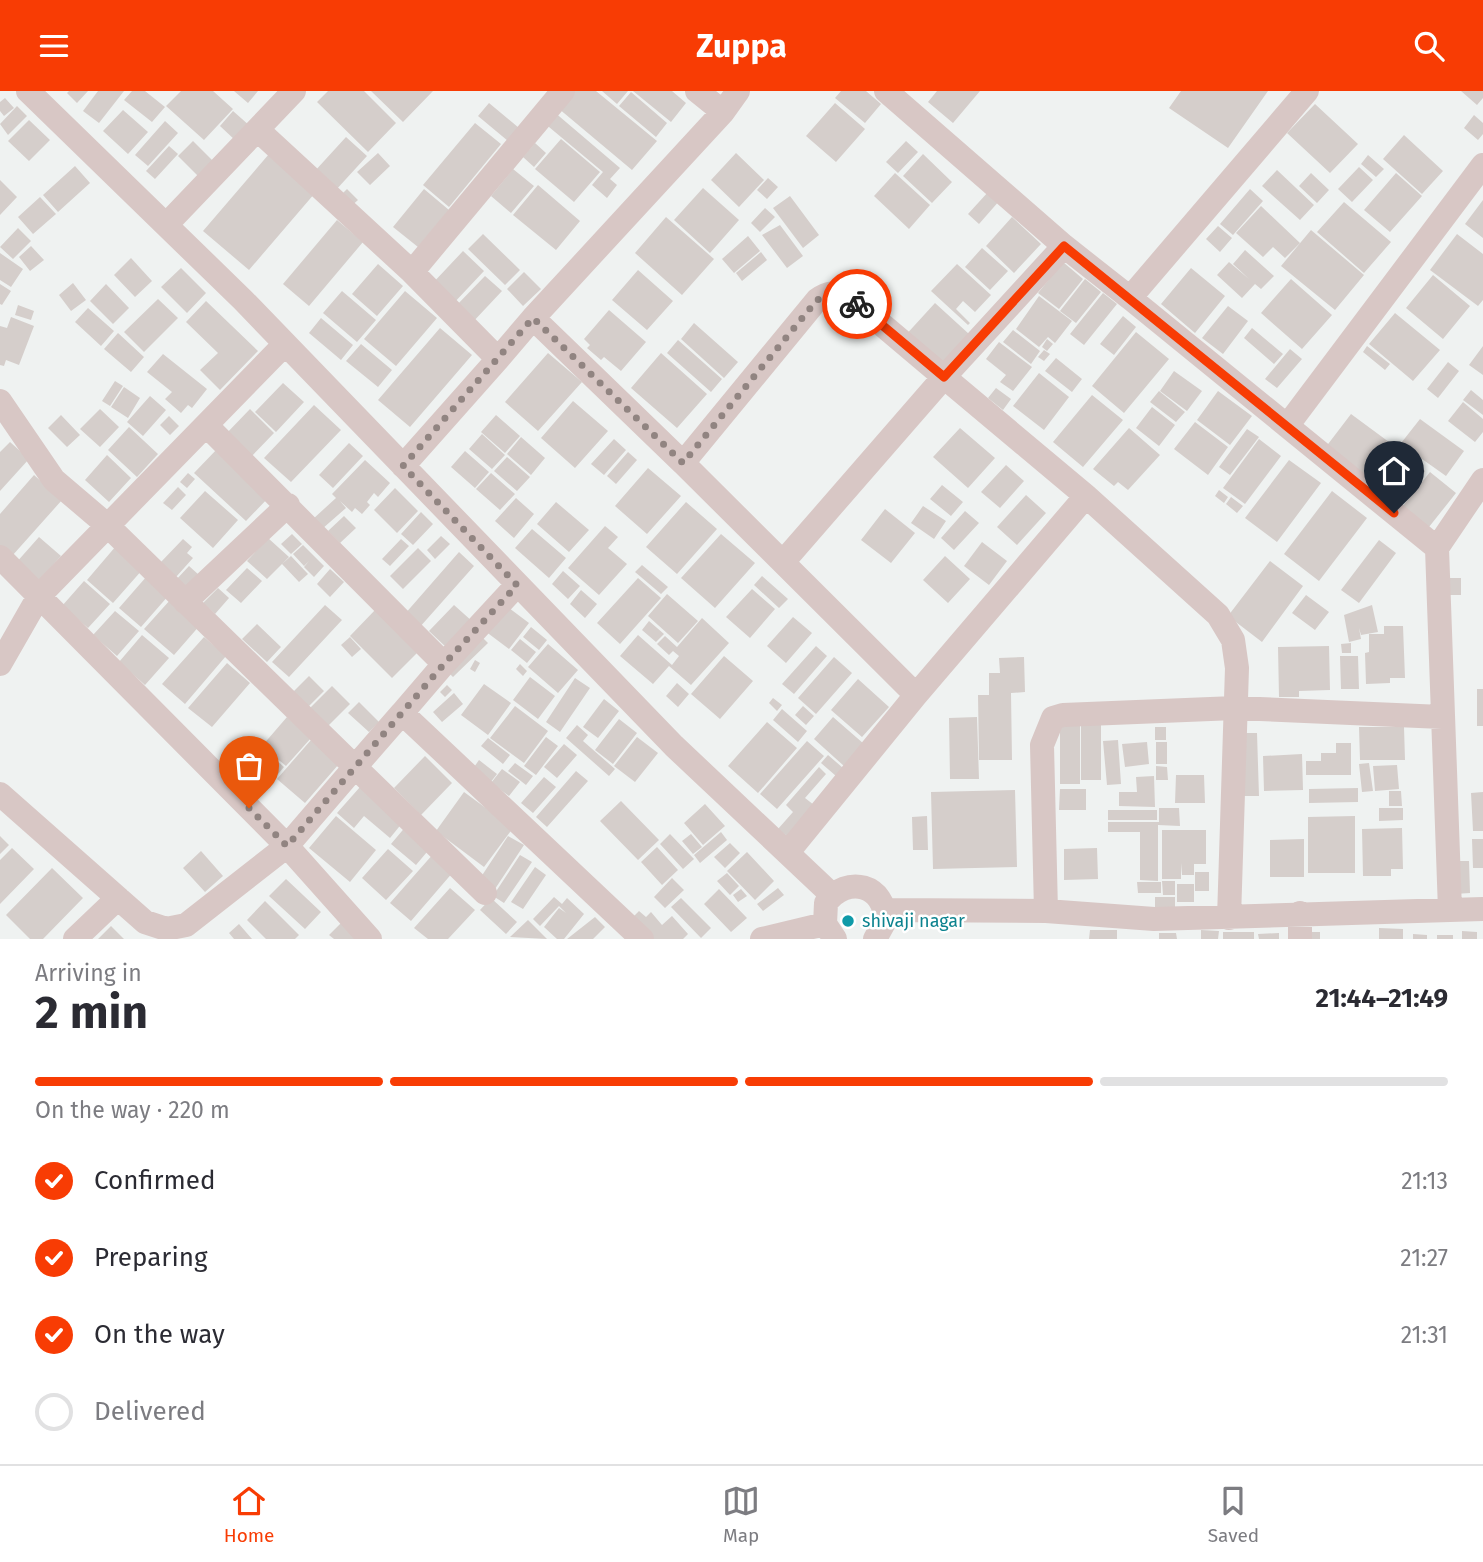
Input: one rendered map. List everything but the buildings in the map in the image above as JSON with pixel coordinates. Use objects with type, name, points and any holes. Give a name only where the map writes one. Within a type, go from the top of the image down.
[{"type":"street","points":[[29,91],[285,344],[674,746],[789,851],[832,895]]},
{"type":"street","points":[[166,225],[294,91]]},
{"type":"street","points":[[412,272],[563,91]]},
{"type":"street","points":[[697,91],[723,112]]},
{"type":"street","points":[[403,466],[533,318],[723,112],[738,91]]},
{"type":"street","points":[[887,91],[1064,246],[1437,548]]},
{"type":"street","points":[[1130,298],[1307,91]]},
{"type":"street","points":[[258,130],[412,272],[498,359]]},
{"type":"street","points":[[1287,426],[1483,165]]},
{"type":"street","points":[[783,562],[944,377],[1064,246]]},
{"type":"street","points":[[683,463],[817,300],[826,293],[835,292],[848,296],[1086,496],[1218,615],[1233,640],[1237,668],[1228,918]]},
{"type":"street","points":[[533,318],[916,695]]},
{"type":"street","points":[[0,664],[39,596],[285,344]]},
{"type":"street","points":[[0,401],[54,480],[107,526],[485,893]]},
{"type":"street","points":[[206,425],[444,664]]},
{"type":"street","points":[[1450,909],[1437,548],[1483,480]]},
{"type":"street","points":[[789,851],[916,695],[1086,496]]},
{"type":"street","points":[[185,602],[288,505]]},
{"type":"street","points":[[0,557],[287,846],[370,939]]},
{"type":"street","points":[[0,794],[145,922],[155,927],[176,929],[186,925],[287,846],[444,664],[517,585]]},
{"type":"street","points":[[1046,911],[1042,745],[1053,718],[1063,715],[1236,708],[1442,717]]},
{"type":"street","points":[[402,713],[642,939]]},
{"type":"street","points":[[762,939],[830,932],[827,903],[832,895],[842,888],[863,886],[881,900],[885,910],[883,929],[875,939]]},
{"type":"street","points":[[75,939],[118,898]]},
{"type":"street","points":[[885,910],[1046,911],[1154,929],[1228,918],[1300,913],[1483,909]]},
{"type":"street","points":[[1300,913],[1300,939]]},
{"type":"way so far","points":[[249,808],[287,846],[444,664],[517,585],[403,466],[533,318],[683,463],[817,300],[826,293],[835,292],[848,296],[857,304]]},
{"type":"place","name":"shivaji nagar","points":[[848,921]]},
{"type":"route","points":[[857,304],[944,377],[1064,246],[1394,513]]}]
